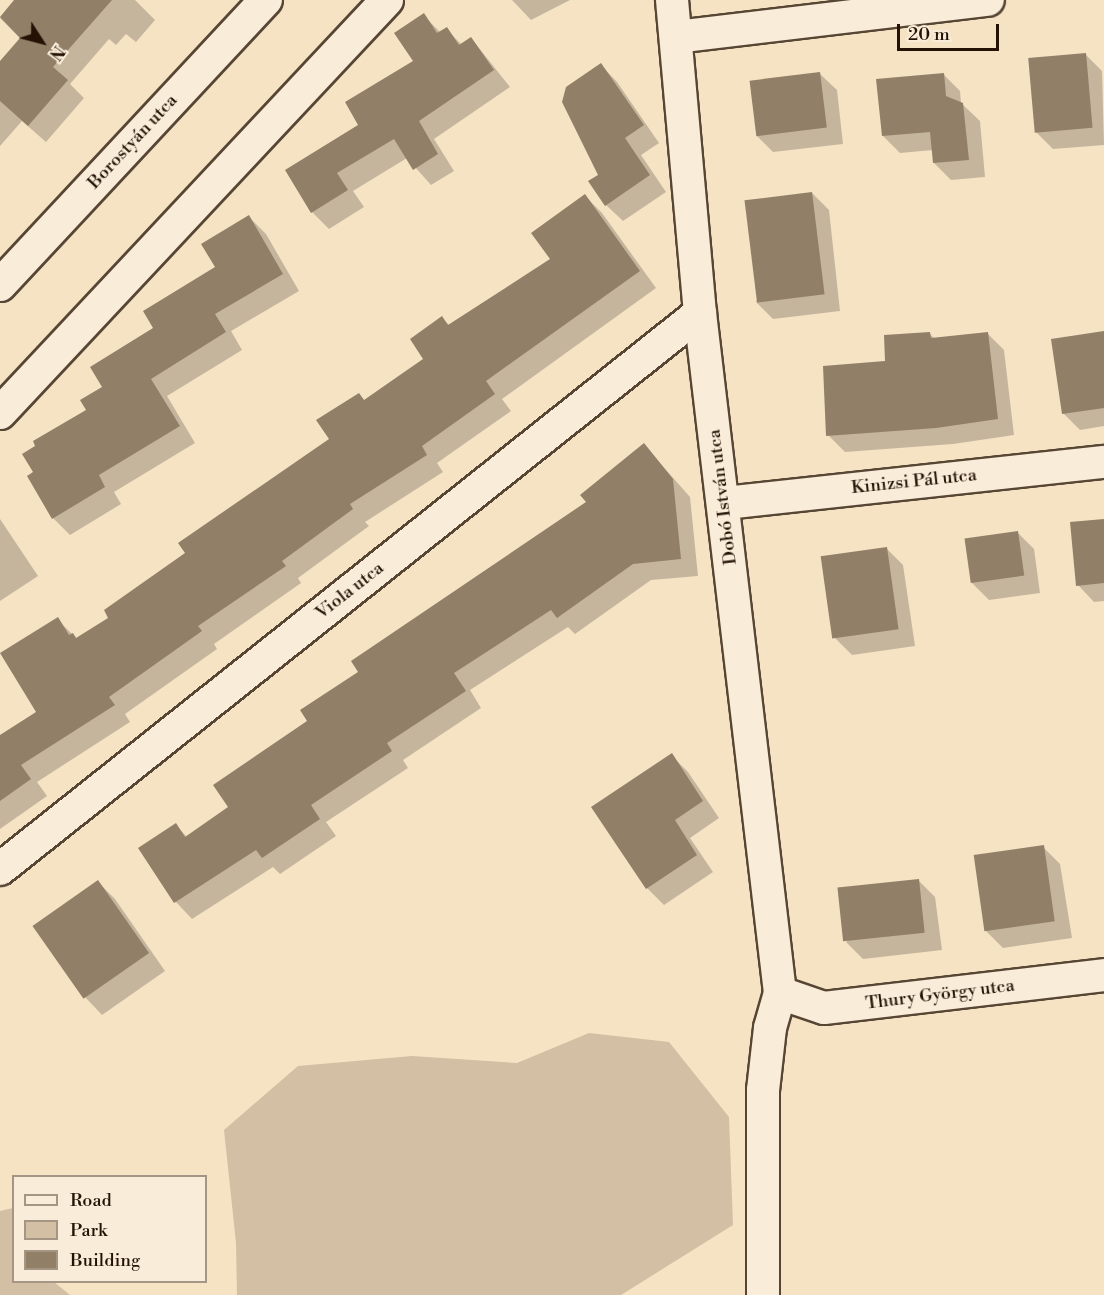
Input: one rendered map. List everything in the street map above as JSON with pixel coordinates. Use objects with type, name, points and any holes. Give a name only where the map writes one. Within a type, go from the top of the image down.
[{"type":"street","name":"Borostyán utca","points":[[0,285],[266,0]]},
{"type":"street","points":[[0,413],[387,0]]},
{"type":"street","name":"Dobó István utca","points":[[672,0],[700,313],[725,502],[780,993]]},
{"type":"street","points":[[676,37],[988,0]]},
{"type":"street","name":"Viola utca","points":[[0,869],[700,313]]},
{"type":"street","name":"Kinizsi Pál utca","points":[[725,502],[1104,462]]},
{"type":"street","name":"Thury György utca","points":[[780,993],[824,1008],[1104,975]]},
{"type":"street","points":[[763,1295],[763,1090],[770,1028],[780,993]]},
{"type":"green space","points":[[589,1033],[669,1042],[729,1117],[733,1225],[621,1295],[237,1295],[236,1243],[224,1130],[298,1066],[412,1056],[517,1063]]},
{"type":"green space","points":[[12,1208],[12,1283],[55,1283],[70,1295],[0,1295],[0,1211]]},
{"type":"building","points":[[14,0],[112,0],[53,67],[68,80],[28,126],[0,101],[0,61],[20,38],[0,17]]},
{"type":"building","points":[[424,13],[437,33],[447,27],[459,45],[471,37],[494,70],[419,121],[438,154],[413,170],[394,139],[337,173],[348,190],[311,213],[285,170],[358,125],[345,102],[413,61],[394,33]]},
{"type":"building","points":[[1086,53],[1093,128],[1035,133],[1028,58]]},
{"type":"building","points":[[601,63],[644,125],[625,138],[650,175],[605,206],[588,181],[598,175],[562,102],[566,87]]},
{"type":"building","points":[[820,72],[827,128],[756,136],[750,81]]},
{"type":"building","points":[[944,73],[946,96],[963,103],[969,160],[933,163],[930,132],[882,136],[876,79]]},
{"type":"building","points":[[812,192],[825,294],[757,303],[745,200]]},
{"type":"building","points":[[585,194],[640,271],[486,381],[495,394],[422,446],[427,455],[350,504],[353,509],[282,561],[286,566],[198,626],[202,631],[109,697],[115,705],[21,765],[31,779],[0,801],[0,735],[36,712],[0,653],[58,617],[69,635],[73,633],[76,638],[108,618],[104,610],[185,553],[178,543],[329,439],[316,420],[359,393],[364,400],[423,359],[410,339],[442,316],[448,325],[550,259],[531,233]]},
{"type":"building","points":[[249,215],[283,274],[215,314],[226,332],[151,379],[180,426],[99,475],[105,487],[52,519],[27,476],[33,472],[22,454],[35,446],[33,441],[86,410],[80,400],[102,387],[90,367],[153,328],[143,311],[215,267],[201,244]]},
{"type":"building","points":[[1104,331],[1104,408],[1062,414],[1051,339]]},
{"type":"building","points":[[930,332],[931,338],[988,332],[998,419],[936,428],[826,436],[823,366],[885,361],[884,335]]},
{"type":"building","points":[[644,443],[673,479],[681,559],[633,564],[557,618],[551,610],[454,673],[466,691],[387,743],[392,751],[311,805],[320,819],[262,858],[256,850],[174,903],[138,848],[176,823],[185,837],[228,807],[213,785],[307,721],[300,710],[358,672],[351,661],[586,502],[580,495]]},
{"type":"building","points":[[1104,519],[1104,583],[1076,586],[1070,522]]},
{"type":"building","points":[[1018,531],[1024,576],[971,583],[965,539]]},
{"type":"building","points":[[887,547],[899,629],[832,639],[821,556]]},
{"type":"building","points":[[672,753],[703,801],[675,820],[697,855],[646,889],[591,807]]},
{"type":"building","points":[[1044,845],[1055,921],[984,931],[974,855]]},
{"type":"building","points":[[919,879],[925,933],[843,941],[837,888]]},
{"type":"building","points":[[98,880],[149,953],[84,999],[32,926]]}]
